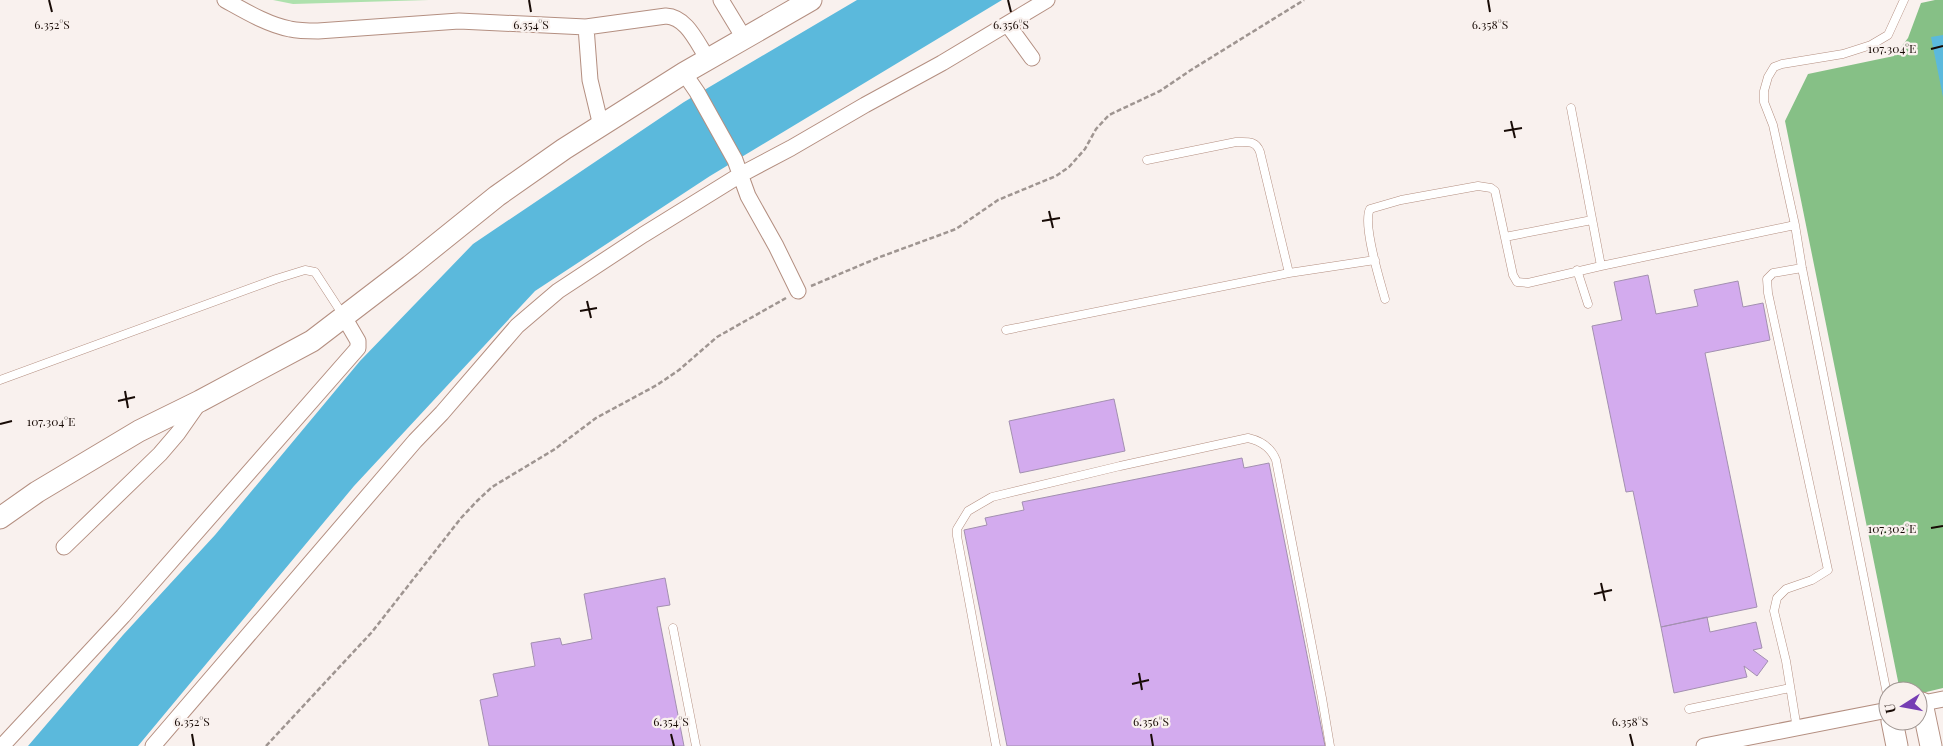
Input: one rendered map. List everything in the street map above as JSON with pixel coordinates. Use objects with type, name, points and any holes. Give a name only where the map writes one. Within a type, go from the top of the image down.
[{"type":"street","points":[[225,0],[290,29],[318,31],[459,21],[586,27],[675,16],[684,22],[708,59]]},
{"type":"street","points":[[721,0],[744,38]]},
{"type":"street","points":[[0,518],[37,492],[139,431],[200,401],[312,340],[344,317],[497,196],[564,149],[684,73],[811,0]]},
{"type":"street","points":[[153,746],[415,441],[442,413],[517,326],[558,291],[643,235],[740,175],[1008,25],[1047,0]]},
{"type":"street","points":[[1008,25],[1032,58]]},
{"type":"street","points":[[586,27],[590,80],[601,126]]},
{"type":"street","points":[[684,73],[697,92],[735,160],[748,196],[798,291]]},
{"type":"street","points":[[2,746],[123,616],[358,348],[358,341],[344,317]]},
{"type":"street","points":[[64,546],[160,454],[178,433],[200,401]]},
{"type":"street","points":[[1928,702],[1943,699]]},
{"type":"street","points":[[1704,746],[1878,712]]},
{"type":"street","points":[[1894,731],[1897,746]]},
{"type":"street","points":[[1927,731],[1931,746]]},
{"type":"lane","points":[[1884,681],[1795,225],[1773,125],[1764,102],[1764,91],[1770,72],[1774,67],[1843,54],[1871,44],[1888,35],[1904,0]]},
{"type":"lane","points":[[1571,108],[1601,266]]},
{"type":"lane","points":[[1147,160],[1236,142],[1250,142],[1256,145],[1260,152],[1289,273]]},
{"type":"lane","points":[[1385,299],[1374,260],[1369,228],[1368,213],[1370,208],[1401,200],[1478,186],[1490,188],[1495,192],[1513,275],[1517,282],[1528,283],[1577,270],[1795,225]]},
{"type":"lane","points":[[1506,238],[1592,220]]},
{"type":"lane","points":[[1006,330],[1289,273],[1374,260]]},
{"type":"lane","points":[[1797,729],[1774,611],[1776,598],[1786,589],[1812,580],[1828,570],[1768,293],[1767,279],[1773,273],[1802,268]]},
{"type":"lane","points":[[0,380],[276,278],[306,270],[315,272],[344,317]]},
{"type":"lane","points":[[1577,270],[1588,304]]},
{"type":"lane","points":[[996,746],[957,536],[957,528],[968,511],[992,498],[1120,466],[1248,438],[1264,444],[1270,449],[1276,460],[1321,689],[1330,746]]},
{"type":"lane","points":[[673,628],[696,746]]},
{"type":"lane","points":[[1689,709],[1790,688]]},
{"type":"path","points":[[266,746],[372,632],[461,518],[492,487],[555,449],[596,418],[657,385],[679,370],[716,337],[798,291],[956,228],[998,200],[1056,176],[1069,167],[1085,149],[1096,129],[1109,115],[1160,92],[1304,0]]},
{"type":"green space","points":[[273,0],[429,0],[293,4]]},
{"type":"green space","points":[[1943,0],[1943,688],[1928,692],[1928,681],[1898,681],[1785,121],[1808,74],[1894,56],[1908,38],[1921,3]]},
{"type":"water","points":[[857,0],[1002,0],[710,176],[535,291],[354,486],[138,746],[28,746],[123,635],[215,535],[360,361],[473,244],[684,102]]},
{"type":"water","points":[[1943,35],[1943,97],[1931,37]]},
{"type":"building","points":[[1648,275],[1656,314],[1698,306],[1694,290],[1738,281],[1743,307],[1763,303],[1770,340],[1705,353],[1757,607],[1661,627],[1633,491],[1626,492],[1592,326],[1622,320],[1614,282]]},
{"type":"building","points":[[1114,399],[1125,451],[1020,473],[1009,421]]},
{"type":"building","points":[[1242,458],[1244,468],[1269,463],[1325,746],[1007,746],[964,530],[987,525],[985,518],[1024,510],[1022,502]]},
{"type":"building","points":[[665,578],[670,605],[657,607],[684,746],[489,746],[480,700],[498,696],[493,674],[535,666],[531,643],[560,638],[562,645],[592,639],[584,594]]},
{"type":"building","points":[[1707,617],[1710,632],[1756,622],[1762,648],[1753,650],[1768,661],[1757,676],[1744,666],[1747,677],[1674,693],[1661,627]]}]
